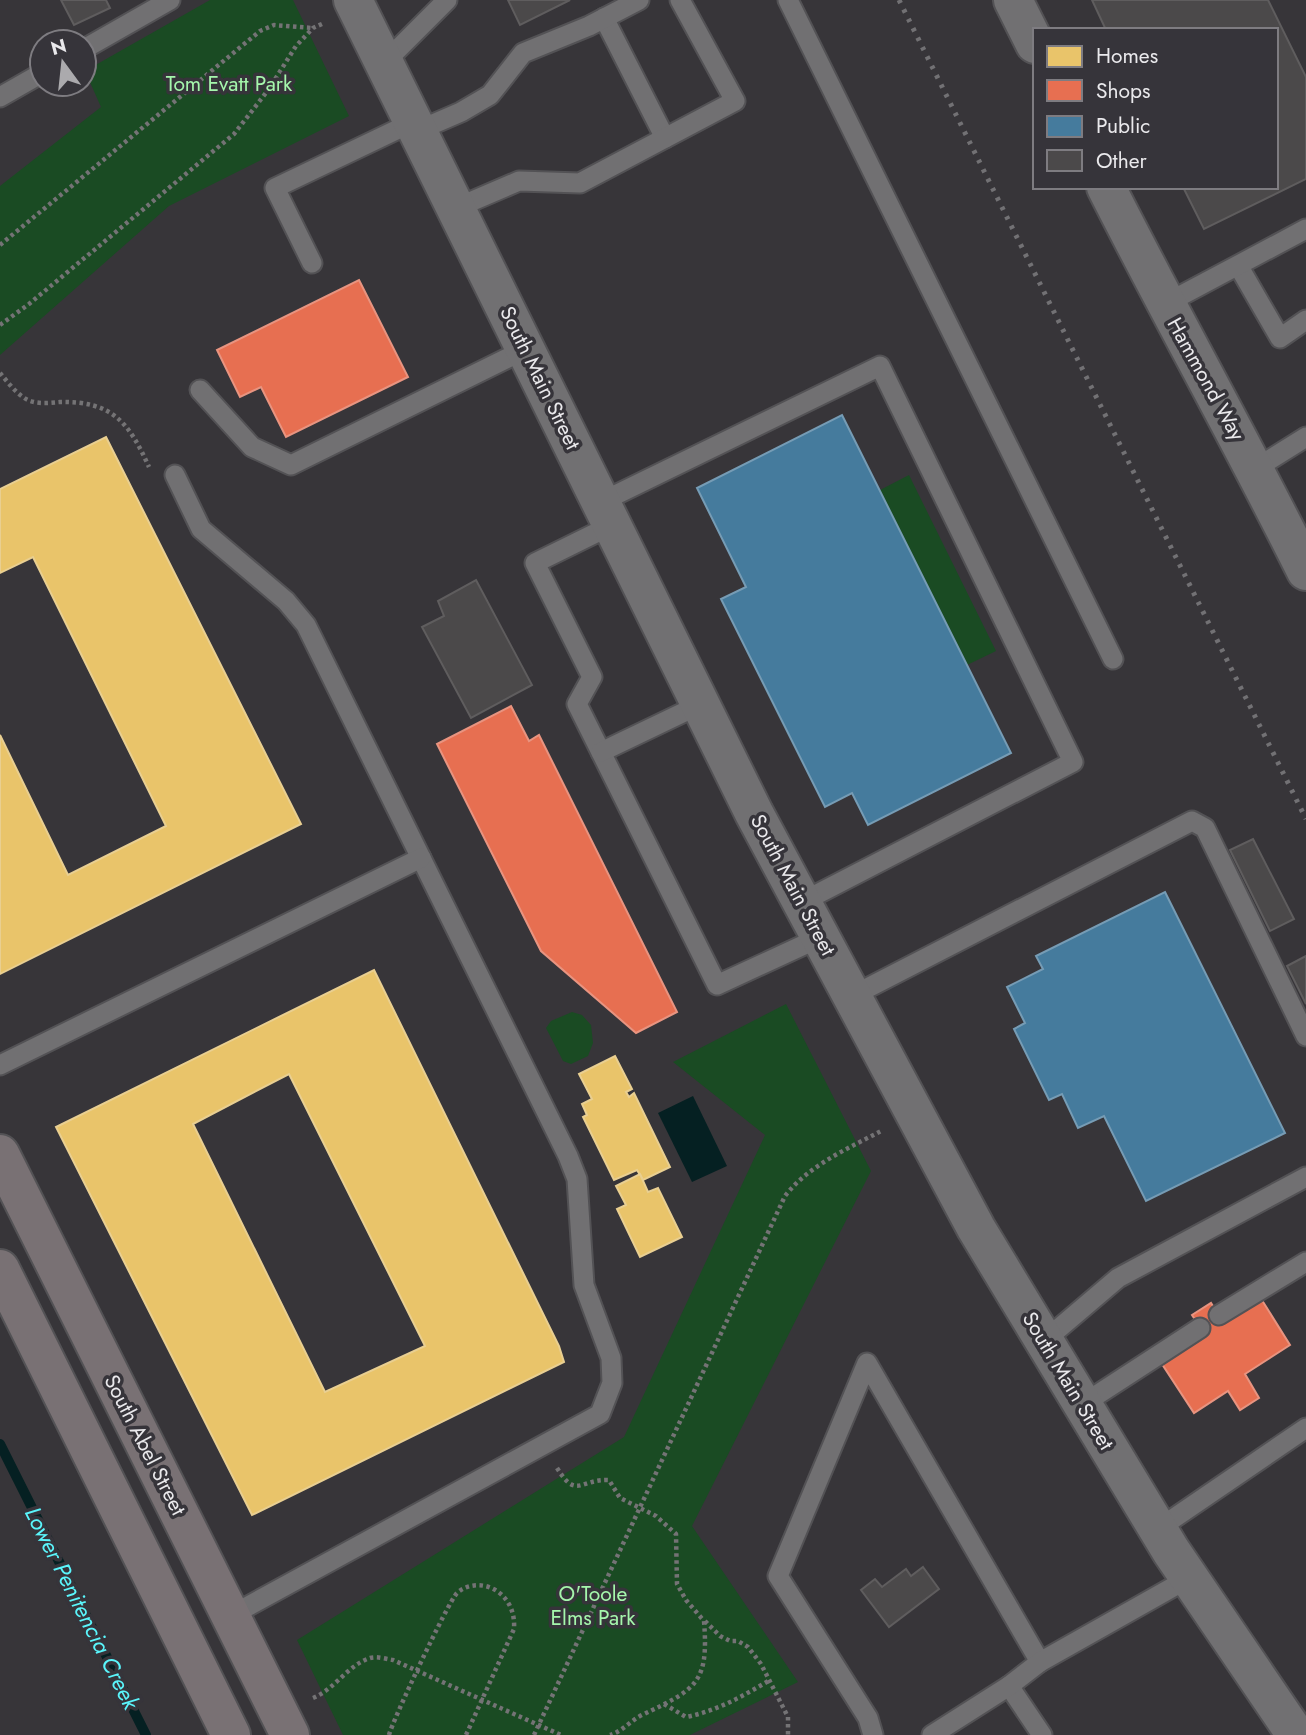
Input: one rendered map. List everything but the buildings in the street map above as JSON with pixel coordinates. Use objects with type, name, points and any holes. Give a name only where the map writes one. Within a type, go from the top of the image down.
[{"type":"main road","points":[[1013,0],[1033,40]]},
{"type":"main road","name":"South Main Street","points":[[355,3],[754,813],[976,1228],[1158,1529],[1296,1735]]},
{"type":"main road","name":"Hammond Way","points":[[1107,189],[1165,304],[1255,468],[1306,571]]},
{"type":"main road","name":"South Abel Street","points":[[0,1154],[290,1735]]},
{"type":"main road","points":[[0,1269],[231,1735]]},
{"type":"main road","points":[[184,1639],[230,1615]]},
{"type":"lane","points":[[98,41],[170,0]]},
{"type":"lane","points":[[384,63],[447,0]]},
{"type":"lane","points":[[312,263],[275,188],[415,126],[461,112],[490,95],[523,53],[639,0]]},
{"type":"lane","points":[[456,208],[519,181],[580,183],[735,101],[680,0]]},
{"type":"lane","points":[[788,0],[1113,659]]},
{"type":"lane","points":[[604,18],[666,138]]},
{"type":"lane","points":[[0,97],[28,81]]},
{"type":"lane","points":[[1165,304],[1306,229]]},
{"type":"lane","points":[[1239,267],[1280,338],[1306,320]]},
{"type":"lane","points":[[200,390],[252,447],[291,465],[526,349]]},
{"type":"lane","points":[[802,902],[1073,762],[880,366],[606,513],[535,563],[592,677],[577,704],[716,985],[821,937]]},
{"type":"lane","points":[[1255,468],[1306,437]]},
{"type":"lane","points":[[175,475],[201,529],[286,601],[306,625],[568,1156],[577,1179],[583,1285],[611,1358],[612,1383],[600,1414],[230,1615]]},
{"type":"lane","points":[[601,752],[701,704]]},
{"type":"lane","points":[[852,996],[1192,821],[1205,828],[1306,1036]]},
{"type":"lane","points":[[0,1065],[421,858]]},
{"type":"lane","points":[[1044,1341],[1118,1278],[1306,1177]]},
{"type":"lane","points":[[1219,1315],[1306,1262]]},
{"type":"lane","points":[[1083,1404],[1200,1328]]},
{"type":"lane","points":[[873,1735],[868,1718],[778,1576],[867,1363],[1040,1662]]},
{"type":"lane","points":[[1158,1529],[1306,1429]]},
{"type":"lane","points":[[932,1735],[1009,1686],[1040,1662],[1189,1578]]},
{"type":"lane","points":[[1009,1686],[1042,1735]]},
{"type":"path","points":[[0,326],[234,134],[269,89],[296,46],[313,29],[355,3]]},
{"type":"path","points":[[0,245],[260,31],[274,25],[313,29]]},
{"type":"path","points":[[0,373],[23,398],[38,403],[67,402],[99,407],[118,416],[136,438],[153,475]]},
{"type":"path","points":[[534,1735],[785,1196],[796,1182],[837,1155],[915,1114]]},
{"type":"path","points":[[543,1446],[566,1483],[584,1486],[595,1480],[608,1480],[620,1498],[656,1516],[676,1534],[677,1584],[686,1600],[704,1621],[720,1636],[748,1647],[761,1664],[788,1717],[788,1735]]},
{"type":"path","points":[[390,1735],[443,1615],[457,1592],[473,1585],[488,1586],[499,1592],[507,1602],[514,1615],[514,1629],[466,1735]]},
{"type":"path","points":[[610,1735],[620,1732],[637,1718],[682,1695],[696,1683],[705,1665],[704,1621]]},
{"type":"path","points":[[313,1698],[324,1694],[353,1668],[372,1657],[393,1660],[561,1735]]},
{"type":"path","points":[[664,1704],[686,1717],[701,1714],[738,1698],[769,1680]]},
{"type":"green space","name":"Tom Evatt Park","points":[[210,0],[293,0],[349,116],[169,206],[0,355],[0,186],[101,107],[97,98],[98,64]]},
{"type":"green space","points":[[909,475],[996,651],[967,665],[880,490]]},
{"type":"green space","name":"O'Toole Elms Park","points":[[786,1004],[871,1171],[692,1526],[798,1682],[690,1735],[343,1735],[297,1640],[624,1437],[765,1135],[673,1062]]},
{"type":"green space","points":[[572,1012],[582,1015],[591,1025],[593,1043],[588,1056],[571,1064],[563,1061],[546,1028],[551,1021]]},
{"type":"water","points":[[693,1096],[727,1166],[692,1182],[658,1113]]},
{"type":"waterway","name":"Lower Penitencia Creek","points":[[0,1444],[146,1735]]},
{"type":"railway","points":[[899,0],[1306,819]]}]
